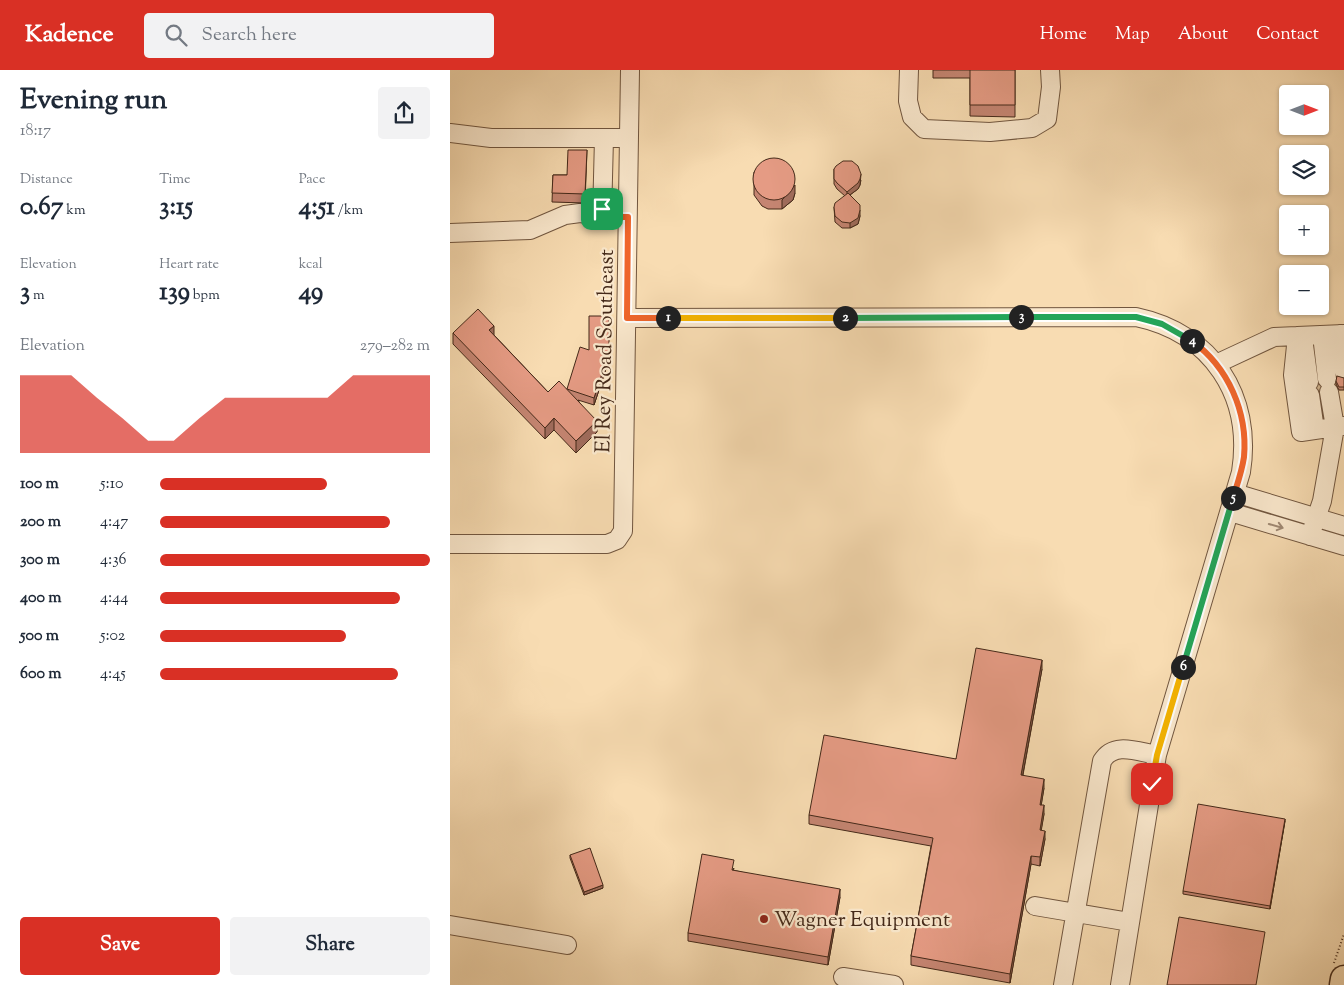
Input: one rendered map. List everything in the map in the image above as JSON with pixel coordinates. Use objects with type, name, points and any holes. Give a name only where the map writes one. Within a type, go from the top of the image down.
[{"type":"street","name":"El Rey Road Southeast","points":[[450,544],[607,544],[617,540],[623,531],[630,70]]},
{"type":"street","points":[[909,70],[908,100],[912,117],[924,130],[990,132],[1032,128],[1047,119],[1051,87],[1050,70]]},
{"type":"street","points":[[450,133],[491,138],[629,138]]},
{"type":"street","points":[[602,217],[604,138]]},
{"type":"street","points":[[450,233],[530,230],[565,215],[580,213],[602,217],[628,217]]},
{"type":"street","points":[[627,318],[1136,317],[1162,324],[1180,333],[1197,345],[1216,364],[1232,388],[1237,402],[1243,429],[1244,458],[1242,472],[1157,755],[1120,985]]},
{"type":"street","points":[[1216,364],[1274,337],[1321,335]]},
{"type":"street","points":[[1310,536],[1322,501],[1332,427],[1321,335]]},
{"type":"street","points":[[1321,335],[1332,427]]},
{"type":"street","points":[[1321,335],[1292,375],[1301,432],[1332,427]]},
{"type":"street","points":[[1235,493],[1344,526]]},
{"type":"street","points":[[1230,512],[1344,546]]},
{"type":"street","points":[[1063,985],[1102,762],[1108,753],[1116,749],[1157,755]]},
{"type":"street","points":[[1035,906],[1130,922]]},
{"type":"street","points":[[450,925],[568,945]]},
{"type":"street","points":[[844,977],[894,985]]},
{"type":"path","points":[[1340,977],[1344,934]]},
{"type":"building","points":[[970,70],[1015,70],[1015,105],[970,105]]},
{"type":"building","points":[[568,150],[587,150],[585,194],[552,193],[553,175],[567,175]]},
{"type":"building","points":[[778,158],[786,161],[792,167],[795,179],[792,191],[786,197],[770,200],[762,197],[756,191],[753,175],[756,167],[762,161]]},
{"type":"building","points":[[843,161],[852,161],[858,166],[861,174],[858,183],[847,192],[834,179],[834,169]]},
{"type":"building","points":[[848,193],[860,205],[858,218],[850,223],[842,222],[835,216],[834,207],[835,203]]},
{"type":"building","points":[[478,309],[494,326],[489,330],[548,392],[559,381],[597,421],[576,441],[554,418],[545,428],[453,333]]},
{"type":"building","points":[[589,316],[609,316],[609,352],[594,398],[567,389],[580,347],[589,350]]},
{"type":"building","points":[[1337,376],[1344,378],[1344,387],[1339,387],[1336,381]]},
{"type":"building","name":"Wagner Equipment","points":[[976,648],[1042,660],[1021,775],[1044,779],[1040,805],[1044,805],[1040,830],[1045,831],[1040,857],[1031,856],[1010,974],[911,956],[933,838],[809,815],[824,735],[956,759]]},
{"type":"building","points":[[1198,804],[1285,819],[1270,906],[1183,891]]},
{"type":"building","points":[[590,848],[603,885],[584,892],[570,855]]},
{"type":"building","name":"Wagner Equipment","points":[[702,854],[734,860],[732,870],[840,889],[828,957],[688,933]]},
{"type":"building","points":[[1179,917],[1265,932],[1256,985],[1167,985]]},
{"type":"tunnel","points":[[1337,378],[1338,391]]},
{"type":"tunnel","points":[[1317,380],[1319,394]]},
{"type":"place","name":"Wagner Equipment","points":[[764,919]]},
{"type":"route","points":[[602,209],[602,217],[628,217],[627,318],[1136,317],[1162,324],[1174,330],[1207,354],[1225,376],[1237,402],[1243,429],[1244,458],[1242,472],[1157,755],[1152,784]]}]
